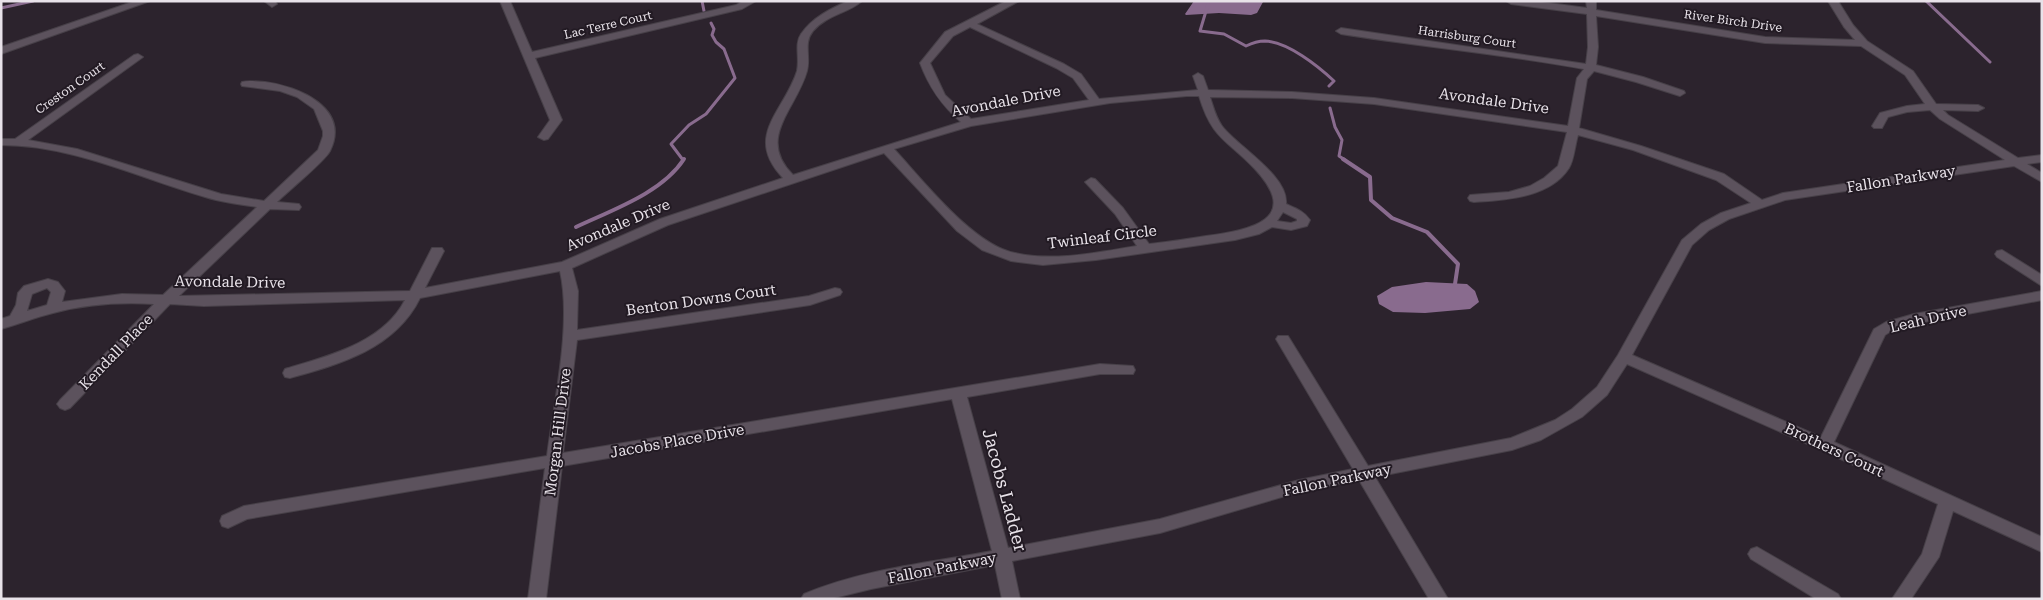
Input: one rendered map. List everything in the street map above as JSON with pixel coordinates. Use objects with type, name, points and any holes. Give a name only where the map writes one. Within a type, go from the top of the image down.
[{"type":"street","points":[[1,51],[145,1]]},
{"type":"street","points":[[505,1],[556,120],[544,137]]},
{"type":"street","name":"Lac Terre Court","points":[[529,56],[739,7],[751,1]]},
{"type":"street","points":[[791,180],[773,158],[770,138],[804,62],[801,43],[811,27],[830,12],[857,1]]},
{"type":"street","points":[[969,123],[945,104],[933,87],[925,63],[949,34],[1014,1]]},
{"type":"street","name":"River Birch Drive","points":[[1511,1],[1591,7],[1764,40],[1863,43]]},
{"type":"street","points":[[1833,1],[1849,27],[1863,43],[1909,74],[1933,107],[1944,117],[2042,178]]},
{"type":"street","points":[[1474,198],[1510,196],[1534,189],[1548,181],[1564,167],[1574,130],[1582,78],[1590,69],[1592,47],[1591,7]]},
{"type":"street","points":[[968,23],[1060,66],[1077,76],[1096,102]]},
{"type":"street","points":[[797,25],[811,27]]},
{"type":"street","name":"Harrisburg Court","points":[[1341,32],[1550,61],[1628,76],[1680,93]]},
{"type":"street","name":"Creston Court","points":[[18,142],[138,57]]},
{"type":"street","points":[[1198,76],[1214,123],[1228,140],[1251,158],[1268,178],[1280,198],[1279,205],[1270,223],[1288,227],[1296,227],[1303,223],[1304,220],[1301,216],[1279,205]]},
{"type":"street","name":"Avondale Drive","points":[[167,299],[324,150],[329,135],[326,123],[320,109],[308,97],[292,90],[274,86],[246,84]]},
{"type":"street","name":"Avondale Drive","points":[[167,299],[204,301],[414,295],[565,266],[664,222],[886,148],[969,123],[1096,102],[1205,92],[1374,100],[1574,130],[1637,148],[1720,177],[1762,205]]},
{"type":"street","points":[[1878,126],[1884,115],[1897,109],[1914,107],[1978,108]]},
{"type":"street","points":[[1,142],[18,142],[73,151],[219,197],[267,205],[295,206]]},
{"type":"street","name":"Twinleaf Circle","points":[[886,148],[962,228],[987,247],[1011,256],[1044,261],[1096,256],[1235,236],[1253,231],[1270,223]]},
{"type":"street","name":"Fallon Parkway","points":[[810,599],[827,592],[871,581],[1160,526],[1299,486],[1512,444],[1535,436],[1577,413],[1602,391],[1624,357],[1687,243],[1705,227],[1725,216],[1762,205],[1792,204],[2020,165],[2042,158]]},
{"type":"street","name":"Fallon Parkway","points":[[2020,165],[2042,165]]},
{"type":"street","points":[[1091,182],[1119,211],[1146,249]]},
{"type":"street","points":[[290,373],[345,356],[376,339],[392,327],[406,312],[437,251]]},
{"type":"street","points":[[2002,254],[2042,282]]},
{"type":"street","name":"Morgan Hill Drive","points":[[538,599],[553,462],[570,336],[570,290],[565,266]]},
{"type":"street","points":[[15,320],[23,305],[25,293],[39,286],[53,285],[58,291],[53,308]]},
{"type":"street","name":"Benton Downs Court","points":[[570,336],[810,300],[835,292]]},
{"type":"street","name":"Leah Drive","points":[[1825,444],[1879,332],[1891,325],[1914,319],[2042,295]]},
{"type":"street","points":[[1,324],[53,308],[91,301],[122,298],[167,299]]},
{"type":"street","name":"Kendall Place","points":[[65,404],[167,299]]},
{"type":"street","points":[[1283,339],[1439,599]]},
{"type":"street","name":"Brothers Court","points":[[1624,357],[1825,444],[2042,546]]},
{"type":"street","name":"Jacobs Place Drive","points":[[228,521],[244,513],[958,392],[1100,369],[1128,370]]},
{"type":"street","name":"Jacobs Ladder","points":[[958,392],[1002,557],[1011,599]]},
{"type":"street","points":[[1901,599],[1930,556],[1947,502]]},
{"type":"street","points":[[1757,554],[1832,599]]},
{"type":"shaded area","points":[[1194,1],[1263,2],[1257,13],[1251,15],[1219,13],[1186,15]]},
{"type":"shaded area","points":[[1426,282],[1467,284],[1475,291],[1479,302],[1470,309],[1425,313],[1393,312],[1379,304],[1377,296],[1392,287]]},
{"type":"waterway","points":[[1,8],[33,1]]},
{"type":"waterway","points":[[702,1],[704,11]]},
{"type":"waterway","points":[[1209,1],[1200,31],[1224,34],[1246,46],[1265,41],[1274,42],[1293,50],[1334,81],[1329,86]]},
{"type":"waterway","points":[[1926,1],[1990,62]]},
{"type":"waterway","points":[[683,160],[671,144],[689,125],[706,114],[735,78],[724,49],[716,42],[712,35],[714,29],[711,23]]},
{"type":"waterway","points":[[1330,108],[1335,127],[1342,140],[1339,156],[1345,160]]},
{"type":"waterway","points":[[576,227],[650,191],[675,171],[684,159]]},
{"type":"waterway","points":[[1343,159],[1370,177],[1371,200],[1392,218],[1427,232],[1458,264],[1455,284]]}]
